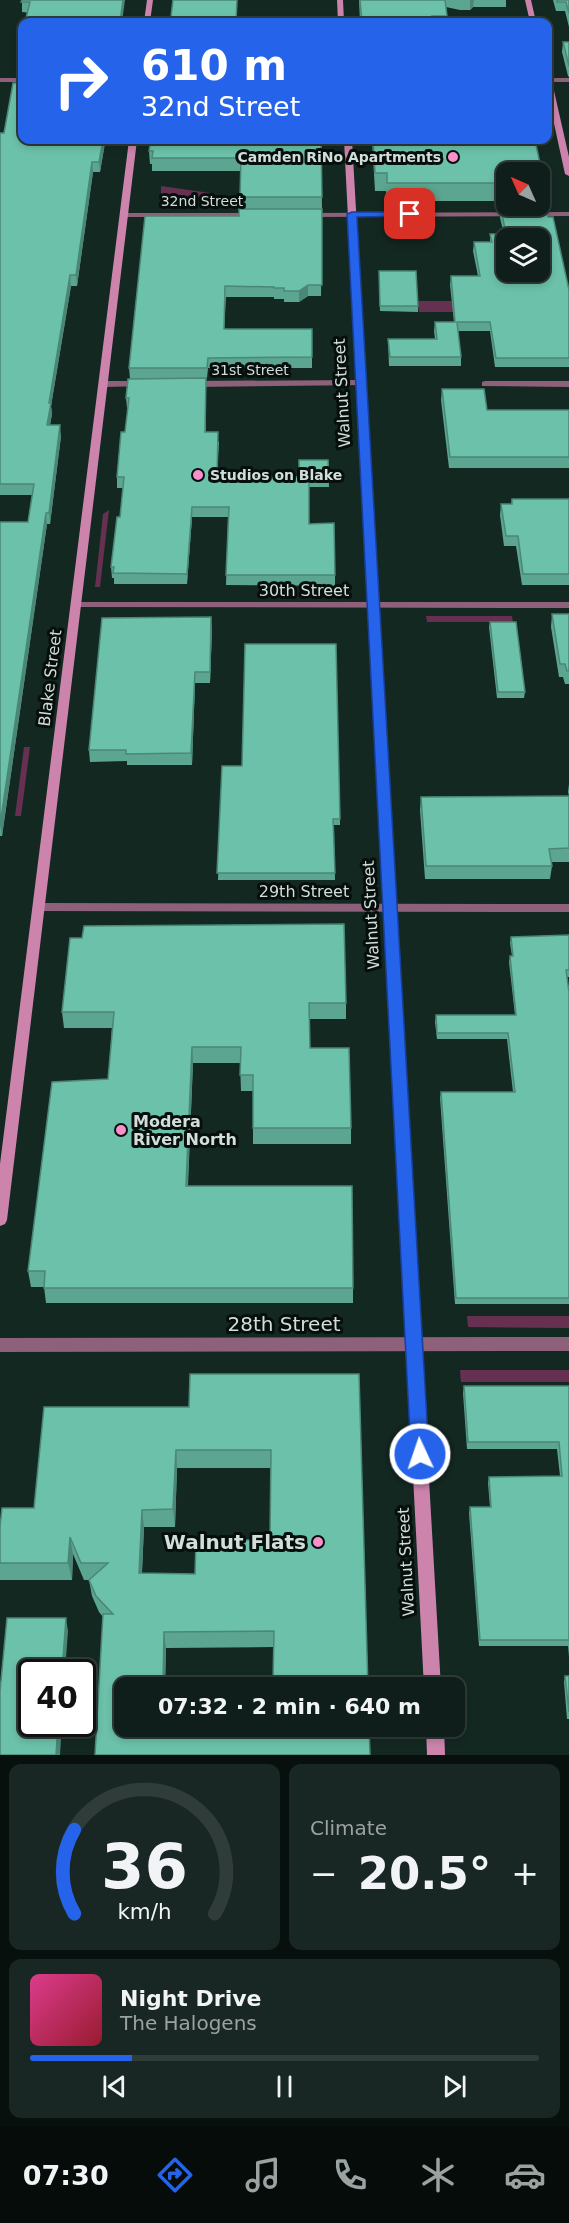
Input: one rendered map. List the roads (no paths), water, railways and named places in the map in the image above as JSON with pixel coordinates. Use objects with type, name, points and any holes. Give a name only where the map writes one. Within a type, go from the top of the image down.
[{"type":"street","points":[[148,18],[150,0]]},
{"type":"street","points":[[340,0],[341,18]]},
{"type":"street","points":[[528,0],[532,18]]},
{"type":"street","points":[[0,80],[18,81]]},
{"type":"street","points":[[552,81],[569,80]]},
{"type":"street","points":[[552,99],[569,174]]},
{"type":"street","name":"Blake Street","points":[[0,1220],[133,144]]},
{"type":"street","name":"Walnut Street","points":[[348,144],[432,1677]]},
{"type":"street","points":[[292,215],[569,214]]},
{"type":"street","name":"32nd Street","points":[[124,215],[268,215]]},
{"type":"street","name":"31st Street","points":[[183,384],[361,383]]},
{"type":"street","points":[[103,384],[150,384]]},
{"type":"street","points":[[485,384],[569,384]]},
{"type":"street","name":"30th Street","points":[[76,605],[569,605]]},
{"type":"street","name":"29th Street","points":[[39,908],[569,908]]},
{"type":"street","name":"28th Street","points":[[0,1345],[569,1344]]},
{"type":"street","points":[[435,1737],[436,1755]]},
{"type":"place","name":"Camden RiNo Apartments","points":[[453,157]]},
{"type":"place","name":"Studios on Blake","points":[[198,475]]},
{"type":"place","name":"Modera River North","points":[[121,1130]]},
{"type":"place","name":"Walnut Flats","points":[[318,1542]]}]
